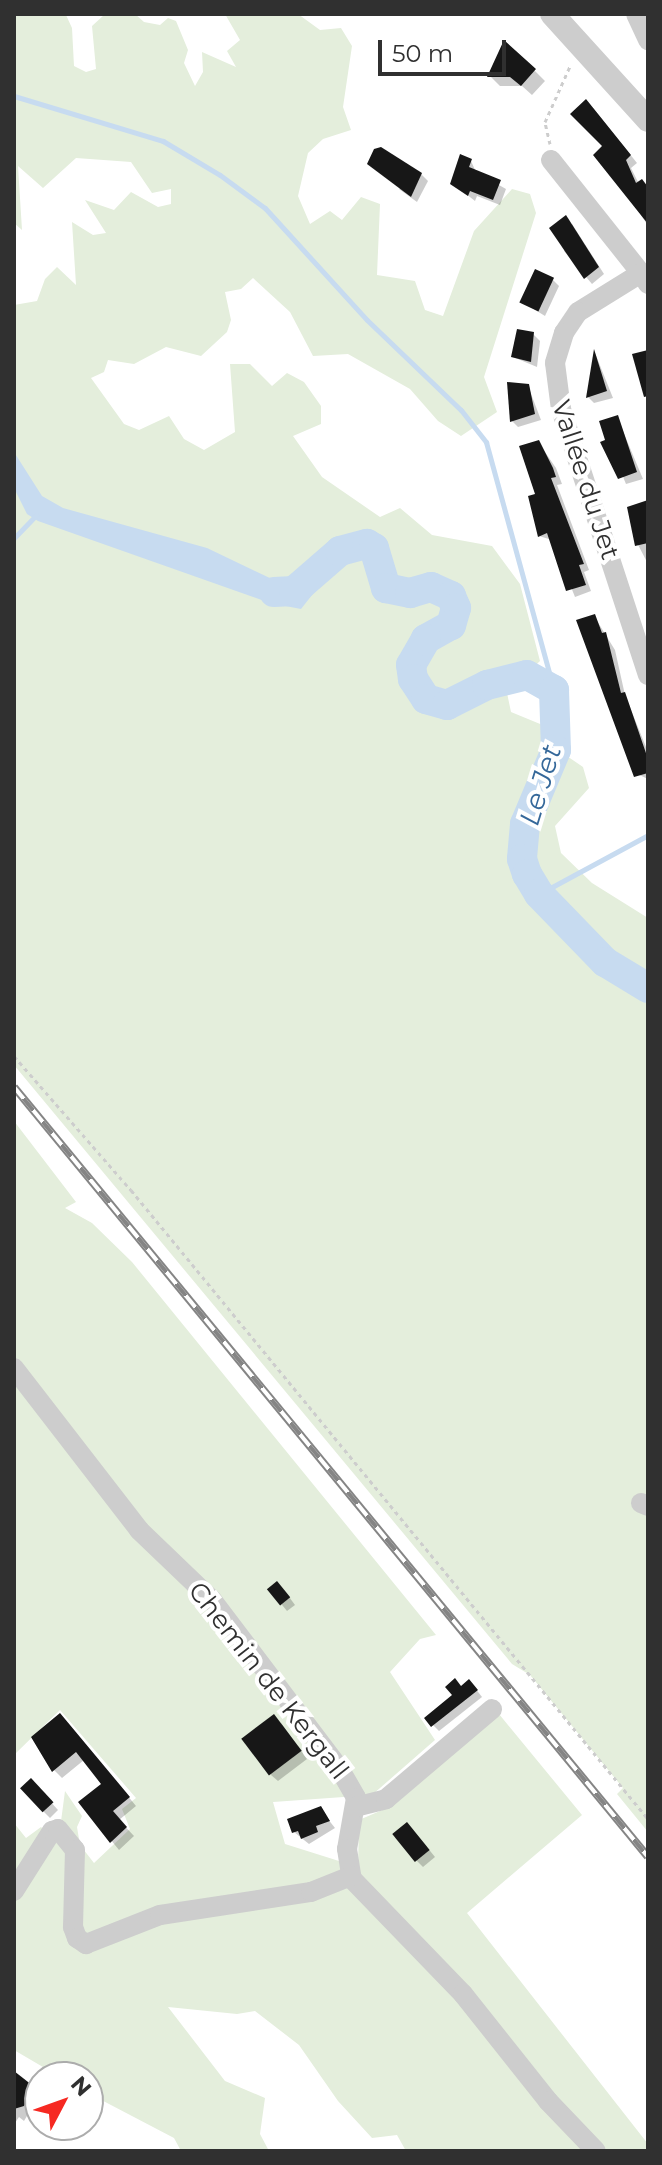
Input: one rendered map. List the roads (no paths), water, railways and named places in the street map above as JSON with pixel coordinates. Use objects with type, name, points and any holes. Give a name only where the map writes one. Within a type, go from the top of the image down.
[{"type":"street","points":[[552,14],[648,120]]},
{"type":"street","points":[[636,14],[648,40]]},
{"type":"street","name":"Vallée du Jet","points":[[551,160],[645,279],[578,312],[559,344],[555,379],[648,675]]},
{"type":"street","name":"Chemin de Kergall","points":[[14,1368],[139,1530],[212,1600],[339,1768],[353,1792],[355,1807],[347,1849],[351,1876]]},
{"type":"street","points":[[355,1807],[386,1799],[492,1709]]},
{"type":"street","points":[[14,1891],[58,1829],[75,1850],[73,1927],[77,1938],[86,1944],[160,1915],[311,1892],[351,1876],[463,1994],[548,2101],[596,2151]]},
{"type":"water","points":[[14,452],[42,496],[63,508],[207,548],[274,580],[295,580],[303,573],[316,590],[301,609],[270,603],[38,521],[27,514],[14,488]]},
{"type":"waterway","points":[[14,96],[163,141],[220,175],[265,208],[367,320],[461,410],[486,442],[554,690]]},
{"type":"waterway","points":[[14,538],[36,515]]},
{"type":"waterway","name":"Le Jet","points":[[274,592],[294,591],[340,551],[367,544],[374,548],[386,588],[410,593],[431,587],[451,596],[456,608],[451,625],[426,639],[411,665],[413,679],[426,699],[447,705],[487,685],[527,675],[554,690],[556,750],[525,824],[522,859],[539,894],[605,962],[648,988]]},
{"type":"waterway","points":[[539,894],[648,835]]},
{"type":"railway","points":[[14,1087],[648,1857]]}]
